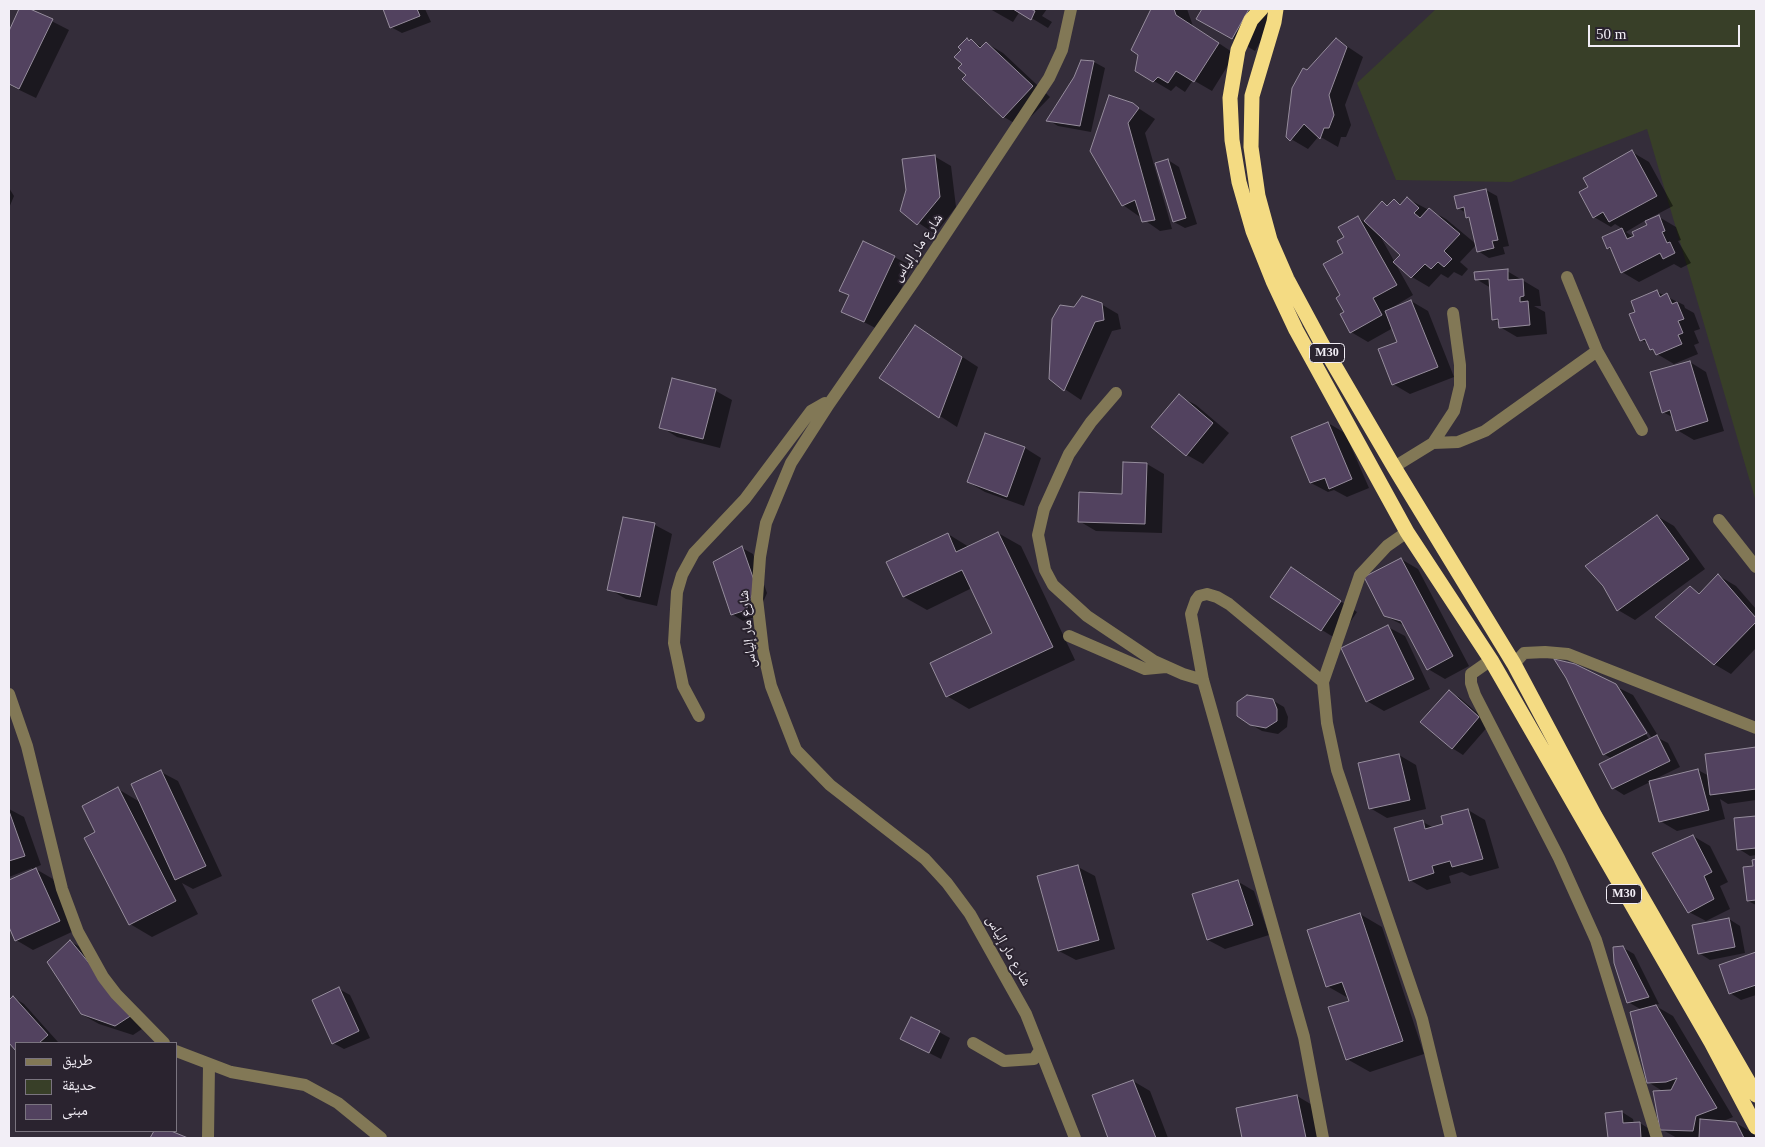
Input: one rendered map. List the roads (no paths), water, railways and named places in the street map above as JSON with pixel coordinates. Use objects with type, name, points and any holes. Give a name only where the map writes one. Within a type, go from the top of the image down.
[{"type":"highway","name":"M30","points":[[1261,9],[1251,20],[1238,50],[1230,98],[1232,140],[1246,208],[1273,282],[1296,330],[1407,532],[1491,660],[1711,1042],[1756,1127]]},
{"type":"highway","name":"M30","points":[[1276,9],[1274,22],[1252,96],[1251,147],[1258,196],[1270,240],[1287,279],[1322,344],[1394,467],[1514,664],[1595,816],[1756,1095]]},
{"type":"street","name":"شارع مار إلياس","points":[[1070,9],[1062,50],[1050,78],[791,463],[766,524],[760,557],[757,599],[763,650],[771,686],[796,750],[809,766],[830,785],[925,859],[947,883],[970,914],[1026,1014],[1075,1138]]},
{"type":"street","points":[[1567,277],[1597,351],[1642,430]]},
{"type":"street","points":[[1394,467],[1433,443],[1454,411],[1460,386],[1460,365],[1454,313]]},
{"type":"street","points":[[1433,443],[1458,442],[1485,431],[1597,351]]},
{"type":"street","points":[[1116,393],[1091,422],[1056,478],[1044,509],[1038,535],[1040,555],[1052,585],[1087,616],[1166,667],[1203,680]]},
{"type":"street","points":[[700,716],[683,686],[674,643],[677,592],[682,575],[694,553],[745,499],[811,411],[824,403],[829,404]]},
{"type":"street","points":[[1719,520],[1756,567]]},
{"type":"street","points":[[1407,532],[1386,546],[1360,575],[1323,682],[1328,723],[1337,770],[1422,1019],[1451,1138]]},
{"type":"street","points":[[1323,682],[1229,604],[1207,594],[1199,596],[1196,600],[1191,614],[1203,680],[1304,1037],[1316,1092],[1323,1138]]},
{"type":"street","points":[[1069,636],[1145,669],[1166,667]]},
{"type":"street","points":[[1514,664],[1524,653],[1568,654],[1756,728]]},
{"type":"street","points":[[1491,660],[1471,674],[1471,683],[1475,695],[1559,858],[1596,940],[1657,1138]]},
{"type":"street","points":[[9,694],[22,729],[56,866],[75,925],[88,951],[112,988],[135,1016],[163,1042]]},
{"type":"street","points":[[973,1043],[1004,1061],[1034,1059],[1040,1050]]},
{"type":"street","points":[[178,1052],[231,1072],[305,1085],[338,1103],[381,1138]]},
{"type":"street","points":[[208,1138],[209,1065]]}]
